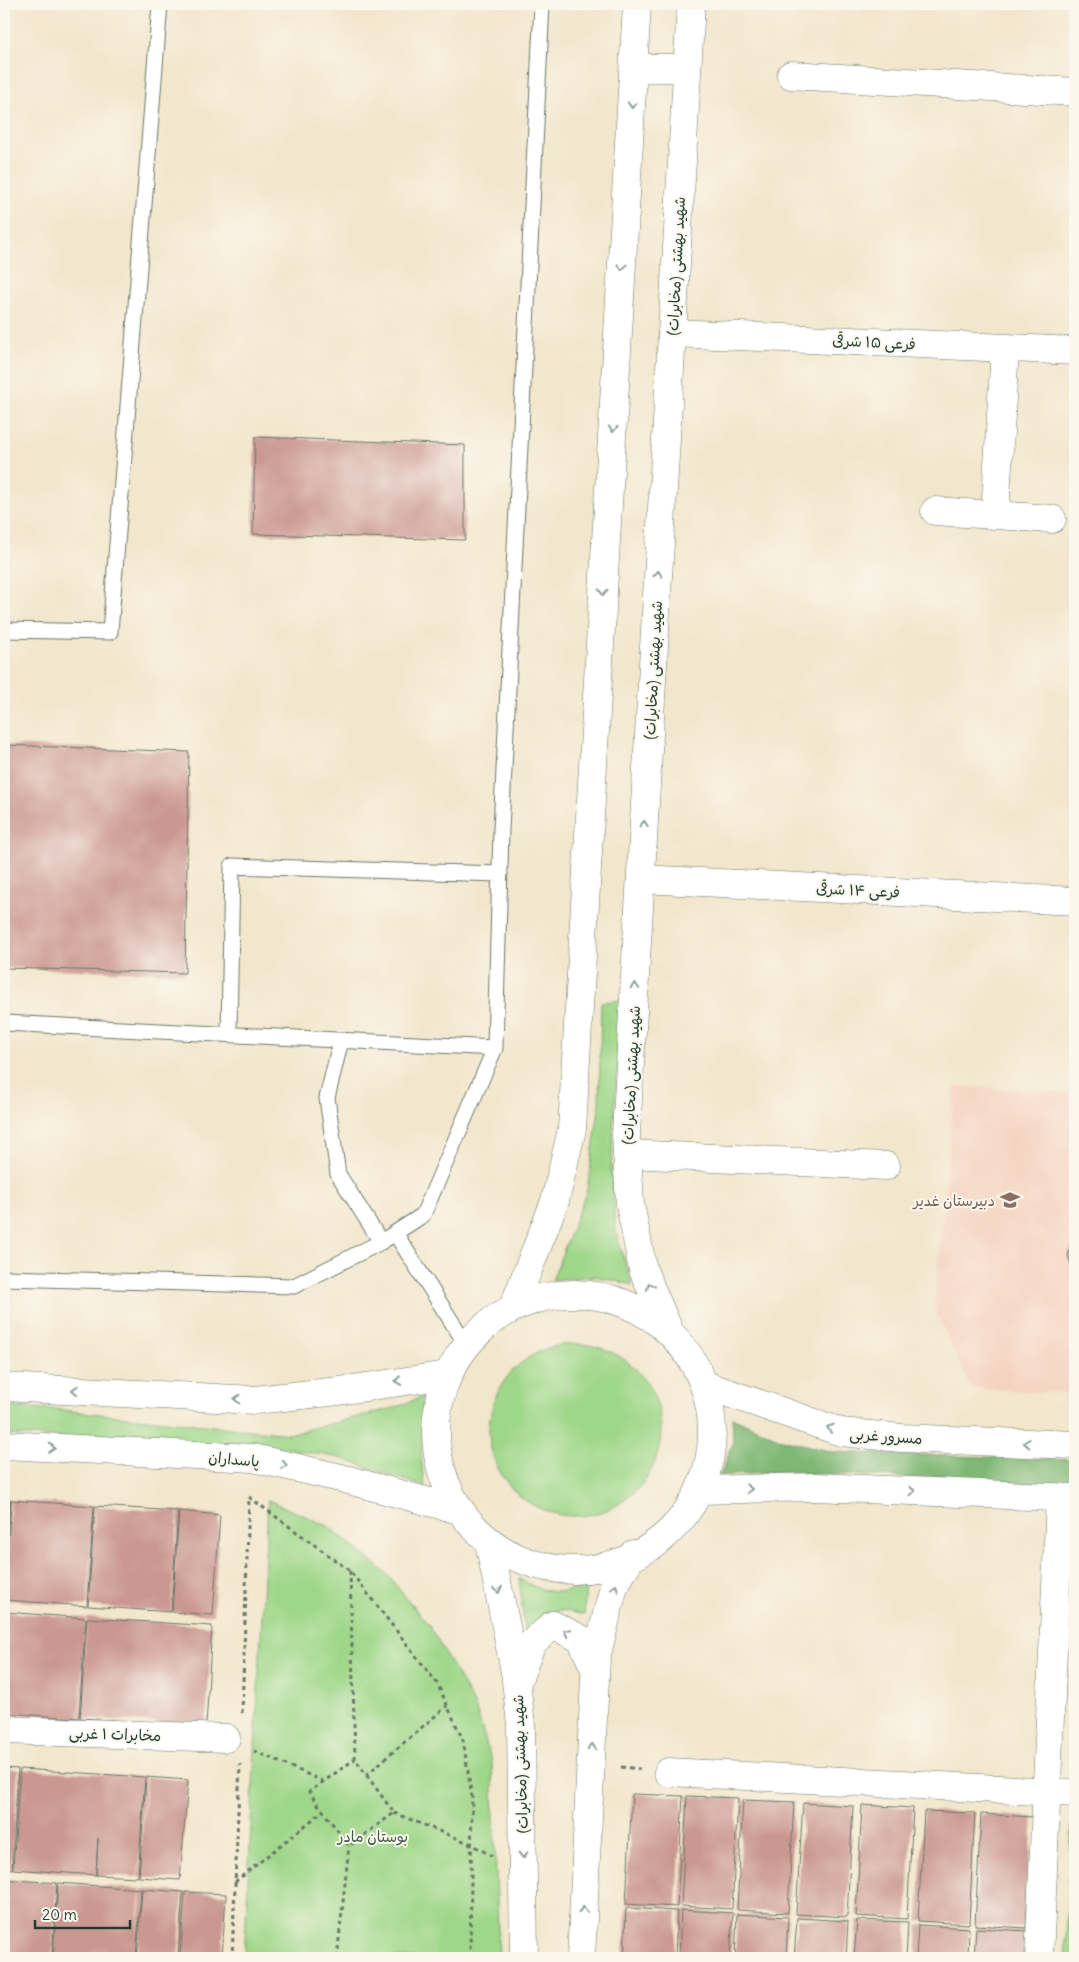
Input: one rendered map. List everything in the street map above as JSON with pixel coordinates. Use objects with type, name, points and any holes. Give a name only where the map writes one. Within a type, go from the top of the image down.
[{"type":"main road","points":[[512,1308],[554,1201],[572,1129],[637,4]]},
{"type":"main road","name":"شهید بهشتی (مخابرات)","points":[[669,1330],[644,1270],[630,1204],[626,1134],[690,4]]},
{"type":"main road","points":[[634,68],[687,68]]},
{"type":"main road","points":[[791,75],[1075,92]]},
{"type":"main road","name":"فرعی ۱۵ شرقی","points":[[672,333],[1075,351]]},
{"type":"main road","points":[[995,515],[1004,348]]},
{"type":"main road","points":[[935,511],[1052,518]]},
{"type":"main road","name":"فرعی ۱۴ شرقی","points":[[641,879],[1075,901]]},
{"type":"main road","points":[[627,1154],[886,1166]]},
{"type":"main road","points":[[552,1295],[610,1298],[639,1309],[669,1330],[686,1350],[705,1385],[713,1443],[701,1490],[674,1528],[647,1550],[592,1569],[554,1569],[529,1563],[489,1542],[459,1510],[442,1478],[435,1446],[442,1388],[447,1375],[466,1344],[488,1322],[512,1308],[552,1295]]},
{"type":"main road","points":[[4,1386],[255,1400],[339,1391],[447,1375]]},
{"type":"main road","name":"مسرور غربی","points":[[705,1385],[841,1432],[901,1438],[1075,1445]]},
{"type":"main road","name":"پاسداران","points":[[4,1445],[253,1458],[341,1478],[459,1510]]},
{"type":"main road","points":[[701,1490],[816,1487],[1068,1498],[1046,1792],[1039,1958]]},
{"type":"main road","name":"شهید بهشتی (مخابرات)","points":[[489,1542],[516,1682],[521,1725],[524,1958]]},
{"type":"main road","points":[[580,1958],[596,1658],[614,1586],[633,1554]]},
{"type":"main road","points":[[516,1682],[532,1643],[553,1625],[581,1638],[595,1669]]},
{"type":"main road","name":"مخابرات ۱ غربی","points":[[4,1730],[226,1738]]},
{"type":"main road","points":[[668,1772],[1075,1793]]},
{"type":"lane","points":[[4,630],[110,632],[160,4]]},
{"type":"lane","points":[[4,1278],[294,1286],[381,1242],[423,1215],[495,1048],[500,874],[542,4]]},
{"type":"lane","points":[[229,1033],[232,866],[500,874]]},
{"type":"lane","points":[[4,1023],[495,1048]]},
{"type":"lane","points":[[341,1040],[327,1098],[338,1174],[381,1242]]},
{"type":"lane","points":[[395,1233],[466,1344]]},
{"type":"path","points":[[249,1497],[350,1571],[436,1683],[463,1740],[472,1797],[470,1958]]},
{"type":"path","points":[[350,1571],[355,1759],[394,1813],[471,1844],[523,1874]]},
{"type":"path","points":[[366,1775],[447,1706]]},
{"type":"path","points":[[226,1738],[324,1782]]},
{"type":"path","points":[[337,1958],[348,1846],[309,1792],[355,1759]]},
{"type":"path","points":[[591,1763],[668,1772]]},
{"type":"path","points":[[235,1883],[323,1811]]},
{"type":"path","points":[[348,1846],[394,1813]]},
{"type":"shaded area","name":"دبیرستان غدیر","points":[[955,1086],[1075,1093],[1075,1394],[971,1388],[934,1308]]},
{"type":"green space","points":[[621,1000],[611,1171],[616,1233],[632,1285],[594,1276],[552,1280],[587,1190],[599,1109],[601,1002]]},
{"type":"green space","points":[[575,1344],[592,1346],[608,1351],[636,1369],[654,1397],[659,1413],[661,1430],[659,1447],[654,1463],[636,1491],[608,1509],[592,1514],[575,1516],[558,1514],[542,1509],[514,1491],[496,1463],[491,1447],[489,1430],[491,1413],[496,1397],[514,1369],[542,1351],[558,1346]]},
{"type":"green space","points":[[431,1393],[425,1417],[421,1451],[425,1487],[340,1458],[281,1447],[4,1435],[4,1407],[52,1409],[289,1434],[397,1407]]},
{"type":"green space","points":[[732,1417],[778,1438],[833,1452],[1075,1460],[1075,1485],[779,1472],[720,1476],[733,1443]]},
{"type":"green space","name":"بوستان مادر","points":[[268,1500],[328,1526],[386,1573],[430,1627],[475,1706],[492,1762],[499,1958],[244,1958]]},
{"type":"green space","points":[[519,1578],[543,1590],[559,1592],[586,1586],[584,1615],[562,1610],[543,1613],[525,1635]]},
{"type":"green space","points":[[1072,1816],[1075,1816],[1075,1958],[1065,1958]]},
{"type":"building","points":[[255,437],[465,445],[465,540],[253,534]]},
{"type":"building","points":[[4,745],[189,752],[185,973],[4,968]]},
{"type":"building","points":[[1075,1238],[1075,1276],[1068,1255]]},
{"type":"building","points":[[4,1499],[10,1499],[5,1568],[4,1568]]},
{"type":"building","points":[[11,1500],[94,1506],[87,1606],[4,1600]]},
{"type":"building","points":[[95,1506],[178,1511],[171,1612],[88,1606]]},
{"type":"building","points":[[179,1511],[220,1515],[213,1615],[172,1612]]},
{"type":"building","points":[[4,1612],[86,1618],[79,1718],[4,1713]]},
{"type":"building","points":[[87,1618],[212,1626],[206,1726],[80,1718]]},
{"type":"building","points":[[4,1768],[18,1769],[12,1869],[4,1868]]},
{"type":"building","points":[[20,1769],[145,1777],[138,1877],[13,1869]]},
{"type":"building","points":[[146,1777],[188,1780],[180,1880],[139,1877]]},
{"type":"building","points":[[632,1794],[683,1796],[677,1907],[626,1904]]},
{"type":"building","points":[[687,1796],[738,1798],[732,1909],[681,1906]]},
{"type":"building","points":[[743,1800],[794,1802],[788,1913],[737,1910]]},
{"type":"building","points":[[803,1803],[853,1806],[847,1917],[796,1914]]},
{"type":"building","points":[[862,1805],[913,1808],[907,1919],[856,1916]]},
{"type":"building","points":[[924,1811],[975,1813],[969,1924],[918,1921]]},
{"type":"building","points":[[981,1814],[1033,1817],[1026,1928],[975,1925]]},
{"type":"building","points":[[4,1879],[57,1883],[52,1958],[4,1958]]},
{"type":"building","points":[[58,1883],[141,1889],[136,1958],[53,1958]]},
{"type":"building","points":[[142,1889],[183,1892],[178,1958],[137,1958]]},
{"type":"building","points":[[185,1892],[226,1894],[222,1958],[180,1958]]},
{"type":"building","points":[[626,1908],[677,1911],[675,1958],[624,1958]]},
{"type":"building","points":[[681,1910],[733,1913],[730,1958],[679,1958]]},
{"type":"building","points":[[737,1914],[788,1917],[786,1958],[735,1958]]},
{"type":"building","points":[[797,1918],[848,1921],[846,1958],[794,1958]]},
{"type":"building","points":[[857,1920],[908,1922],[906,1958],[854,1958]]},
{"type":"building","points":[[918,1925],[969,1928],[968,1958],[916,1958]]},
{"type":"building","points":[[976,1928],[1027,1931],[1025,1958],[974,1958]]},
{"type":"place","name":"دبیرستان غدیر","points":[[1010,1200]]}]
